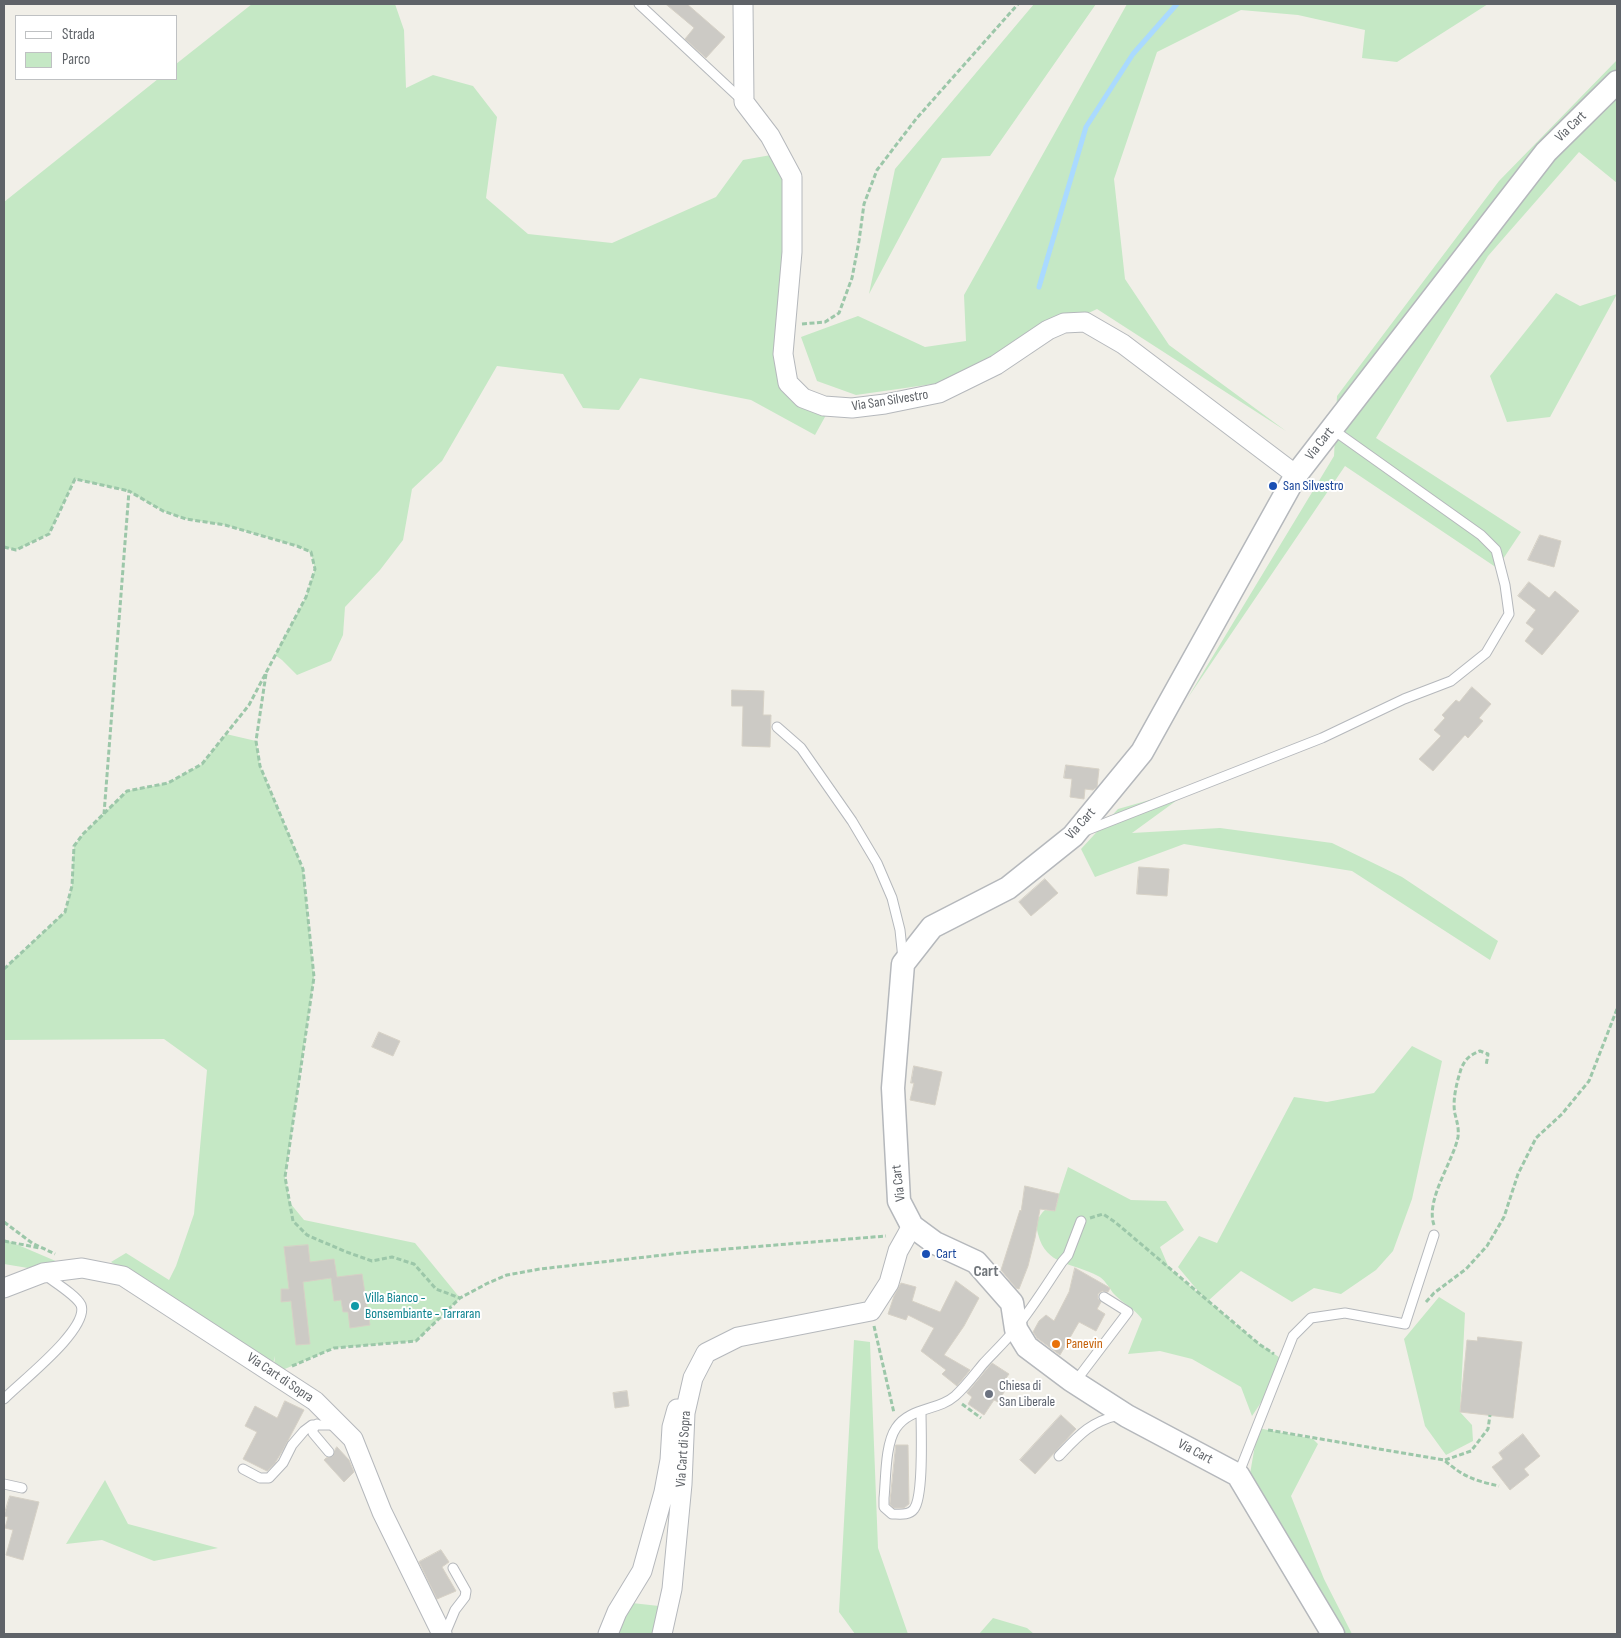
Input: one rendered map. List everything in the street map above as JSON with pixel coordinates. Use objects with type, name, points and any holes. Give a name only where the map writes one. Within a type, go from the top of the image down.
[{"type":"street","points":[[743,4],[744,102]]},
{"type":"street","name":"Via Cart","points":[[1238,1475],[1124,1414],[1026,1347],[1016,1328],[1012,1303],[976,1262],[935,1243],[912,1226],[898,1201],[893,1088],[903,964],[932,927],[1008,888],[1073,836],[1142,752],[1296,475],[1546,152],[1617,82]]},
{"type":"street","name":"Via San Silvestro","points":[[744,102],[770,136],[792,177],[792,252],[782,354],[788,383],[804,398],[824,406],[852,408],[885,404],[940,393],[996,364],[1048,330],[1064,323],[1085,322],[1123,344],[1296,475]]},
{"type":"street","points":[[608,1634],[618,1612],[642,1571],[664,1492],[670,1460],[672,1427],[692,1370],[706,1352],[738,1337],[871,1311],[888,1283],[898,1251],[912,1226]]},
{"type":"street","name":"Via Cart di Sopra","points":[[4,1288],[43,1273],[82,1268],[123,1276],[315,1401],[353,1440],[382,1512],[442,1634]]},
{"type":"street","name":"Via Cart di Sopra","points":[[662,1634],[672,1589],[682,1484],[685,1413],[693,1378],[706,1352]]},
{"type":"street","points":[[1238,1475],[1333,1634]]},
{"type":"lane","points":[[639,4],[744,102]]},
{"type":"lane","points":[[1073,836],[1322,738],[1404,699],[1452,681],[1486,653],[1509,614],[1505,585],[1496,550],[1481,535],[1332,429]]},
{"type":"lane","points":[[777,727],[800,748],[852,821],[877,863],[892,898],[898,922],[903,964]]},
{"type":"lane","points":[[921,1411],[921,1479],[917,1499],[914,1509],[909,1513],[892,1514],[884,1507],[890,1437],[897,1426],[905,1418],[921,1411],[942,1404],[954,1397],[968,1384],[1016,1328],[1068,1254],[1081,1221]]},
{"type":"lane","points":[[1238,1475],[1293,1336],[1311,1318],[1345,1313],[1405,1324],[1434,1235]]},
{"type":"lane","points":[[4,1399],[43,1365],[64,1342],[78,1323],[82,1313],[76,1299],[43,1273]]},
{"type":"lane","points":[[1075,1382],[1128,1312],[1104,1297]]},
{"type":"lane","points":[[1059,1456],[1082,1432],[1103,1419],[1124,1414]]},
{"type":"lane","points":[[243,1469],[260,1478],[269,1478],[283,1463],[292,1445],[304,1431],[316,1424],[338,1425]]},
{"type":"lane","points":[[316,1424],[313,1428],[313,1433],[329,1452]]},
{"type":"lane","points":[[4,1484],[22,1488]]},
{"type":"lane","points":[[442,1634],[448,1629],[454,1610],[466,1597],[466,1591],[453,1568]]},
{"type":"path","points":[[784,323],[808,325],[825,322],[839,313],[852,278],[864,204],[877,170],[916,119],[1018,4]]},
{"type":"path","points":[[4,547],[16,550],[49,534],[75,479],[128,491],[163,511],[178,516],[225,525],[297,546],[311,552],[315,569],[306,597],[249,705],[202,764],[168,783],[127,791],[83,834],[74,846],[72,886],[65,912],[4,969]]},
{"type":"path","points":[[104,814],[128,491]]},
{"type":"path","points":[[267,672],[256,741],[260,766],[304,869],[314,977],[285,1177],[293,1221],[307,1235],[372,1261],[392,1257],[414,1264],[436,1289],[460,1298]]},
{"type":"path","points":[[1405,1324],[1434,1293],[1466,1269],[1487,1246],[1504,1217],[1518,1174],[1536,1138],[1562,1114],[1589,1081],[1617,1009]]},
{"type":"path","points":[[1434,1235],[1435,1227],[1432,1218],[1434,1202],[1458,1137],[1454,1097],[1461,1069],[1465,1061],[1472,1054],[1480,1051],[1488,1054],[1486,1066]]},
{"type":"path","points":[[1081,1221],[1103,1214],[1115,1222],[1259,1344],[1284,1361]]},
{"type":"path","points":[[4,1222],[32,1243],[82,1268]]},
{"type":"path","points":[[273,1374],[334,1348],[416,1341],[460,1298],[488,1282],[507,1275],[540,1268],[690,1252],[893,1236],[912,1226]]},
{"type":"path","points":[[4,1241],[45,1249]]},
{"type":"path","points":[[871,1311],[897,1426]]},
{"type":"path","points":[[954,1397],[980,1418]]},
{"type":"path","points":[[1258,1428],[1444,1460],[1471,1451],[1488,1429],[1490,1415]]},
{"type":"path","points":[[1444,1460],[1460,1474],[1499,1486]]},
{"type":"green space","points":[[252,4],[395,4],[404,30],[406,88],[433,75],[473,86],[497,117],[486,198],[528,234],[612,243],[716,197],[743,160],[771,155],[786,180],[782,386],[826,415],[815,435],[751,400],[640,378],[619,410],[583,408],[563,374],[497,366],[442,461],[412,489],[403,540],[380,570],[345,607],[343,635],[331,661],[297,675],[275,655],[306,597],[315,569],[311,553],[297,546],[225,525],[186,519],[163,511],[128,491],[75,479],[49,534],[16,550],[4,547],[4,202],[157,80],[178,80],[178,62]]},
{"type":"green space","points":[[1034,4],[1096,4],[990,156],[942,158],[869,294],[895,169]]},
{"type":"green space","points":[[1127,4],[1488,4],[1397,62],[1362,58],[1365,30],[1298,15],[1241,10],[1157,52],[1114,179],[1125,279],[1169,345],[1286,431],[1097,309],[940,383],[856,395],[817,381],[801,337],[858,316],[925,347],[966,341],[964,295]]},
{"type":"green space","points":[[1617,60],[1617,183],[1579,152],[1488,256],[1376,438],[1521,532],[1497,568],[1345,466],[1187,699],[1334,456],[1337,396],[1499,181]]},
{"type":"green space","points":[[1556,293],[1580,306],[1617,294],[1550,417],[1507,422],[1490,376]]},
{"type":"green space","points":[[226,734],[256,741],[260,766],[303,869],[314,977],[285,1177],[290,1203],[304,1220],[415,1243],[460,1298],[416,1341],[334,1348],[273,1374],[275,1356],[272,1367],[111,1262],[126,1253],[169,1280],[176,1266],[194,1214],[207,1070],[164,1039],[4,1040],[4,969],[65,912],[72,886],[74,846],[83,834],[127,791],[168,783],[202,764]]},
{"type":"green space","points":[[1195,787],[1132,833],[1220,828],[1332,843],[1402,877],[1498,941],[1490,960],[1352,871],[1184,844],[1095,877],[1081,849],[1118,809]]},
{"type":"green space","points":[[1412,1046],[1442,1061],[1412,1199],[1393,1251],[1376,1270],[1341,1294],[1314,1288],[1292,1302],[1241,1271],[1208,1301],[1259,1344],[1285,1361],[1276,1380],[1252,1416],[1241,1387],[1192,1359],[1160,1351],[1128,1354],[1142,1319],[1113,1293],[1100,1277],[1061,1262],[1047,1252],[1042,1244],[1037,1230],[1038,1220],[1045,1210],[1055,1211],[1068,1167],[1131,1200],[1166,1201],[1184,1230],[1160,1247],[1169,1268],[1204,1298],[1178,1267],[1199,1236],[1217,1243],[1294,1097],[1327,1102],[1374,1093]]},
{"type":"green space","points":[[4,1239],[58,1262],[28,1268],[4,1264]]},
{"type":"green space","points":[[1439,1297],[1465,1313],[1460,1412],[1472,1425],[1473,1441],[1446,1455],[1425,1426],[1404,1339]]},
{"type":"green space","points":[[854,1340],[870,1342],[878,1548],[908,1634],[855,1634],[839,1612]]},
{"type":"green space","points":[[1258,1428],[1313,1439],[1318,1444],[1291,1496],[1324,1579],[1352,1634],[1323,1634],[1290,1575],[1244,1508]]},
{"type":"green space","points":[[105,1480],[128,1524],[218,1548],[154,1561],[102,1540],[66,1544]]},
{"type":"green space","points":[[623,1602],[668,1607],[662,1634],[609,1634]]},
{"type":"green space","points":[[993,1618],[1027,1628],[1034,1634],[979,1634]]},
{"type":"building","points":[[666,4],[687,4],[725,37],[706,58],[685,39],[694,28]]},
{"type":"building","points":[[1540,535],[1561,541],[1554,567],[1528,560]]},
{"type":"building","points":[[1529,582],[1549,598],[1555,591],[1579,611],[1542,655],[1525,641],[1534,629],[1526,623],[1536,610],[1518,596]]},
{"type":"building","points":[[1472,687],[1491,704],[1479,718],[1483,721],[1468,738],[1465,735],[1433,771],[1419,759],[1441,736],[1434,730],[1445,718],[1442,715],[1456,700],[1459,702]]},
{"type":"building","points":[[732,690],[764,691],[763,715],[771,715],[770,747],[742,746],[743,706],[732,706]]},
{"type":"building","points":[[1066,765],[1099,769],[1097,787],[1093,790],[1085,789],[1084,799],[1070,797],[1072,779],[1064,778]]},
{"type":"building","points":[[1139,867],[1169,869],[1167,896],[1137,894]]},
{"type":"building","points":[[1045,879],[1058,893],[1031,916],[1019,902]]},
{"type":"building","points":[[379,1032],[400,1041],[393,1056],[372,1047]]},
{"type":"building","points":[[914,1066],[942,1072],[935,1105],[910,1100],[914,1083],[911,1083]]},
{"type":"building","points":[[1025,1186],[1059,1194],[1055,1211],[1040,1209],[1028,1266],[1019,1289],[1001,1270],[1021,1211]]},
{"type":"building","points":[[308,1245],[310,1262],[334,1259],[337,1277],[362,1274],[370,1325],[350,1328],[348,1312],[343,1312],[341,1300],[334,1301],[331,1278],[303,1282],[310,1344],[296,1345],[291,1301],[281,1302],[281,1289],[289,1289],[284,1247]]},
{"type":"building","points":[[1075,1268],[1110,1288],[1108,1292],[1102,1291],[1098,1294],[1098,1299],[1101,1302],[1097,1309],[1105,1314],[1096,1331],[1079,1322],[1060,1355],[1037,1338],[1033,1332],[1039,1321],[1046,1315],[1054,1321],[1069,1292]]},
{"type":"building","points":[[956,1281],[979,1298],[964,1326],[944,1355],[970,1370],[957,1386],[942,1374],[946,1370],[921,1351],[934,1328],[908,1315],[906,1320],[888,1314],[901,1283],[916,1287],[912,1301],[940,1312]]},
{"type":"building","points":[[1478,1337],[1522,1342],[1513,1418],[1460,1412],[1467,1340],[1477,1341]]},
{"type":"building","name":"Chiesa di San Liberale","points":[[992,1363],[1009,1374],[1004,1381],[1009,1384],[998,1402],[994,1400],[984,1415],[968,1404],[972,1397],[967,1393]]},
{"type":"building","points":[[627,1391],[629,1406],[615,1408],[613,1393]]},
{"type":"building","points":[[285,1401],[304,1410],[283,1450],[275,1463],[267,1471],[243,1459],[257,1432],[245,1426],[255,1406],[277,1418]]},
{"type":"building","points":[[1061,1415],[1076,1429],[1035,1474],[1020,1460]]},
{"type":"building","points":[[1523,1434],[1540,1456],[1524,1469],[1529,1475],[1510,1490],[1492,1467],[1503,1459],[1499,1453]]},
{"type":"building","points":[[896,1445],[908,1445],[909,1504],[904,1508],[894,1508],[890,1504]]},
{"type":"building","points":[[337,1447],[349,1460],[354,1472],[344,1482],[324,1460],[333,1456]]},
{"type":"building","points":[[10,1496],[39,1502],[23,1560],[6,1555],[13,1530],[5,1528],[8,1517],[4,1516]]},
{"type":"building","points":[[441,1550],[449,1562],[442,1567],[456,1591],[437,1599],[419,1562]]},
{"type":"waterway","points":[[1039,287],[1086,127],[1133,54],[1177,4]]},
{"type":"place","name":"San Silvestro","points":[[1273,486]]},
{"type":"place","name":"Cart","points":[[926,1254]]},
{"type":"place","name":"Villa Bianco - Bonsembiante - Tarraran","points":[[355,1306]]},
{"type":"place","name":"Panevin","points":[[1056,1344]]},
{"type":"place","name":"Chiesa di San Liberale","points":[[989,1394]]},
{"type":"district","name":"Cart","points":[[986,1272]]}]
